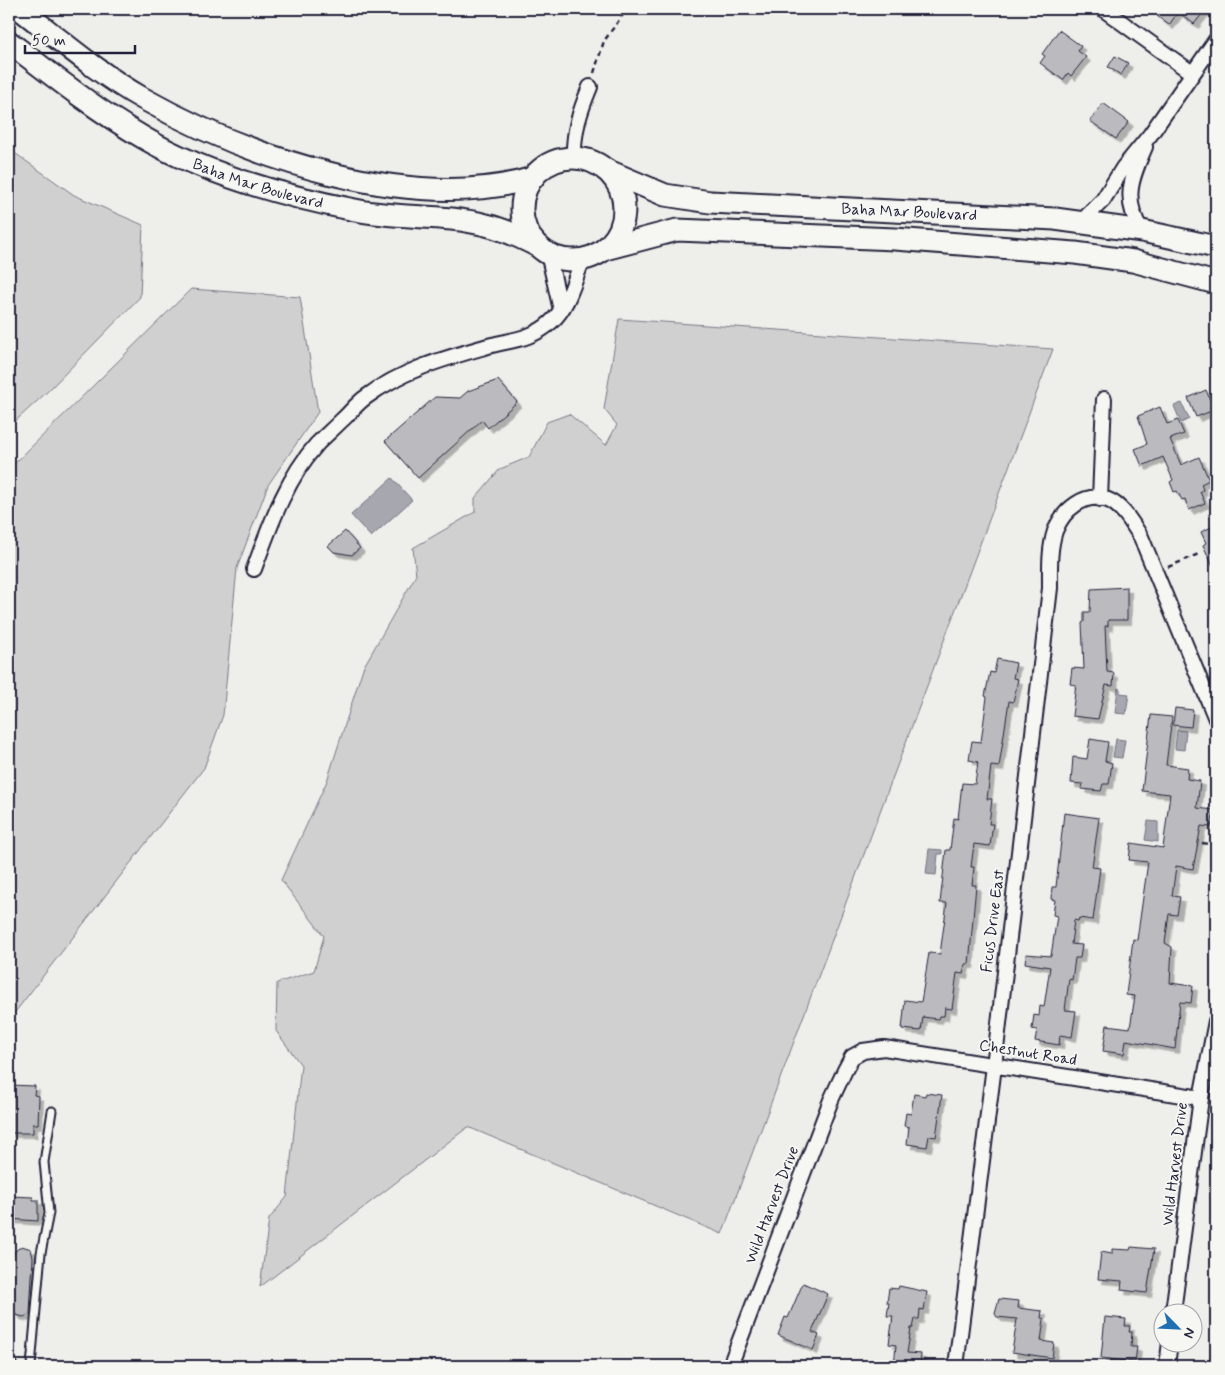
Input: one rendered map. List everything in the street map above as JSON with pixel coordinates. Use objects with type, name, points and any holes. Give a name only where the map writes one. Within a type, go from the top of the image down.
[{"type":"main road","name":"Baha Mar Boulevard","points":[[20,9],[82,59],[141,97],[207,131],[254,151],[356,178],[420,187],[483,188],[533,178]]},
{"type":"main road","name":"Baha Mar Boulevard","points":[[9,42],[111,118],[146,139],[224,173],[314,202],[357,211],[486,225],[515,235],[543,250]]},
{"type":"main road","points":[[574,158],[594,162],[606,170],[619,187],[624,209],[619,231],[605,249],[583,259],[565,259],[543,250],[528,231],[523,213],[527,188],[533,178],[543,168],[555,161],[574,158]]},
{"type":"main road","name":"Baha Mar Boulevard","points":[[606,170],[665,195],[710,202],[1082,221],[1142,231],[1216,248]]},
{"type":"main road","name":"Baha Mar Boulevard","points":[[605,249],[677,230],[876,238],[1085,254],[1133,261],[1216,282]]},
{"type":"street","points":[[1103,9],[1192,73]]},
{"type":"street","points":[[1082,221],[1097,209],[1123,168],[1150,135],[1216,40]]},
{"type":"street","points":[[574,158],[573,143],[578,116],[590,88]]},
{"type":"street","points":[[1142,231],[1131,212],[1130,190],[1150,135]]},
{"type":"street","points":[[543,250],[561,310]]},
{"type":"street","points":[[254,569],[276,513],[299,471],[316,445],[366,397],[403,374],[445,358],[526,338],[552,322],[572,292],[583,259]]},
{"type":"street","points":[[1104,399],[1096,498],[1109,500],[1124,514],[1141,537],[1216,719]]},
{"type":"street","name":"Ficus Drive East","points":[[956,1366],[994,1066],[1050,588],[1051,553],[1055,531],[1064,516],[1076,503],[1096,498]]},
{"type":"street","name":"Wild Harvest Drive","points":[[1174,1302],[1201,1098],[1216,1021]]},
{"type":"street","name":"Chestnut Road","points":[[852,1057],[863,1051],[884,1048],[1201,1098]]},
{"type":"street","name":"Wild Harvest Drive","points":[[730,1366],[831,1100],[852,1057]]},
{"type":"street","points":[[1167,1366],[1169,1352]]},
{"type":"lane","points":[[31,1366],[41,1253],[49,1212],[44,1162],[52,1110]]},
{"type":"lane","points":[[9,1359],[13,1366]]},
{"type":"path","points":[[590,88],[604,41],[627,9]]},
{"type":"path","points":[[1156,573],[1200,553]]},
{"type":"path","points":[[1202,843],[1216,845]]},
{"type":"shaded area","points":[[9,149],[74,195],[143,225],[140,297],[48,391],[9,427]]},
{"type":"shaded area","points":[[191,289],[300,297],[318,412],[268,485],[237,568],[223,715],[204,768],[9,1020],[9,469]]},
{"type":"shaded area","points":[[619,319],[1053,349],[722,1234],[468,1127],[260,1287],[269,1219],[287,1197],[301,1065],[276,1031],[277,983],[314,971],[324,936],[281,880],[327,781],[363,668],[416,575],[413,548],[475,512],[475,498],[500,469],[529,457],[547,422],[569,414],[606,445],[617,425],[604,409]]},
{"type":"shaded area","points":[[1182,403],[1189,419],[1181,423],[1174,406]]},
{"type":"shaded area","points":[[392,478],[412,500],[371,537],[351,515]]},
{"type":"shaded area","points":[[1118,688],[1120,693],[1129,694],[1126,714],[1115,713]]},
{"type":"shaded area","points":[[1177,730],[1186,731],[1184,750],[1175,749]]},
{"type":"shaded area","points":[[1116,739],[1125,740],[1122,758],[1113,757]]},
{"type":"shaded area","points":[[1148,821],[1158,822],[1158,842],[1145,840]]},
{"type":"shaded area","points":[[929,849],[942,850],[942,854],[938,854],[936,875],[926,874]]},
{"type":"building","points":[[1163,9],[1206,9],[1194,24],[1178,12],[1169,25],[1157,16]]},
{"type":"building","points":[[1059,30],[1081,46],[1078,51],[1086,57],[1071,76],[1068,73],[1063,80],[1040,63],[1045,56],[1042,54]]},
{"type":"building","points":[[1115,56],[1128,63],[1121,75],[1108,67]]},
{"type":"building","points":[[1103,103],[1129,122],[1116,139],[1090,121]]},
{"type":"building","points":[[498,380],[517,402],[488,428],[482,420],[418,478],[385,441],[435,397],[460,398],[468,391]]},
{"type":"building","points":[[1206,390],[1214,410],[1196,417],[1188,398]]},
{"type":"building","points":[[1160,407],[1167,424],[1178,420],[1184,434],[1170,439],[1181,465],[1199,457],[1209,480],[1201,484],[1203,490],[1200,492],[1205,503],[1189,510],[1185,499],[1182,500],[1177,491],[1174,492],[1170,482],[1173,480],[1163,457],[1142,466],[1135,449],[1147,444],[1138,416]]},
{"type":"building","points":[[1216,525],[1216,573],[1203,545],[1206,543],[1201,532]]},
{"type":"building","points":[[345,531],[360,548],[352,555],[334,552],[328,546]]},
{"type":"building","points":[[1127,587],[1127,620],[1108,620],[1108,626],[1105,626],[1107,672],[1114,673],[1113,686],[1106,685],[1098,719],[1072,716],[1076,685],[1070,684],[1072,668],[1084,669],[1082,623],[1084,622],[1084,612],[1090,612],[1091,589]]},
{"type":"building","points":[[997,659],[1016,663],[1013,678],[1018,679],[1013,702],[1009,701],[999,767],[991,766],[987,799],[992,799],[989,824],[993,824],[990,846],[974,844],[971,867],[974,867],[972,885],[976,885],[969,964],[965,964],[963,974],[957,973],[952,1009],[945,1008],[944,1016],[939,1016],[938,1019],[923,1017],[921,1031],[902,1029],[905,1000],[921,1002],[929,953],[940,954],[947,903],[940,903],[946,850],[950,850],[954,818],[958,819],[962,783],[975,784],[978,762],[969,760],[972,741],[981,742],[987,697],[985,696],[990,672],[994,673]]},
{"type":"building","points":[[1175,708],[1193,710],[1191,727],[1173,725]]},
{"type":"building","points":[[1151,715],[1172,717],[1166,765],[1188,768],[1187,779],[1200,781],[1197,808],[1214,810],[1211,827],[1201,826],[1193,869],[1176,866],[1172,896],[1180,897],[1177,915],[1169,914],[1165,943],[1172,947],[1170,983],[1193,986],[1191,1003],[1180,1002],[1175,1049],[1126,1040],[1124,1054],[1103,1051],[1107,1025],[1130,1028],[1135,996],[1126,995],[1133,939],[1137,940],[1148,862],[1129,860],[1131,843],[1163,848],[1170,794],[1142,791]]},
{"type":"building","points":[[1090,739],[1108,742],[1105,761],[1112,763],[1109,784],[1103,784],[1101,791],[1082,789],[1083,784],[1071,783],[1073,757],[1087,759]]},
{"type":"building","points":[[1064,813],[1099,818],[1092,867],[1100,868],[1093,920],[1079,918],[1078,921],[1074,920],[1071,944],[1082,945],[1080,958],[1075,958],[1072,980],[1069,979],[1065,1010],[1076,1011],[1072,1037],[1060,1035],[1059,1045],[1035,1041],[1037,1030],[1032,1029],[1034,1015],[1039,1016],[1040,1006],[1044,1007],[1050,967],[1025,963],[1026,954],[1051,956],[1057,916],[1053,915],[1055,900],[1051,899],[1052,887],[1056,887]]},
{"type":"building","points":[[9,1085],[35,1086],[34,1095],[39,1096],[38,1124],[33,1124],[33,1133],[9,1133]]},
{"type":"building","points":[[926,1093],[942,1095],[936,1137],[929,1136],[927,1147],[907,1144],[909,1127],[904,1126],[906,1113],[911,1114],[914,1094],[925,1096]]},
{"type":"building","points":[[9,1196],[33,1197],[33,1200],[38,1200],[38,1221],[9,1219]]},
{"type":"building","points":[[22,1246],[31,1249],[33,1258],[30,1314],[24,1317],[16,1315],[9,1305],[9,1264],[15,1251]]},
{"type":"building","points":[[1131,1247],[1154,1249],[1147,1293],[1121,1290],[1122,1281],[1098,1279],[1101,1252],[1112,1254],[1112,1249],[1130,1250]]},
{"type":"building","points":[[803,1283],[828,1294],[812,1332],[819,1335],[813,1350],[778,1335],[785,1317],[788,1318]]},
{"type":"building","points":[[899,1286],[927,1292],[924,1310],[920,1309],[919,1319],[915,1319],[913,1328],[911,1328],[907,1353],[921,1354],[920,1366],[894,1366],[896,1345],[889,1344],[893,1316],[887,1316],[889,1303],[887,1303],[889,1288],[898,1289]]},
{"type":"building","points":[[999,1299],[1019,1301],[1018,1308],[1042,1311],[1041,1318],[1044,1319],[1041,1341],[1054,1343],[1052,1358],[1012,1352],[1017,1319],[997,1317],[995,1314]]},
{"type":"building","points":[[1105,1317],[1126,1319],[1125,1326],[1130,1326],[1129,1332],[1132,1332],[1131,1347],[1137,1347],[1135,1362],[1101,1358]]}]
